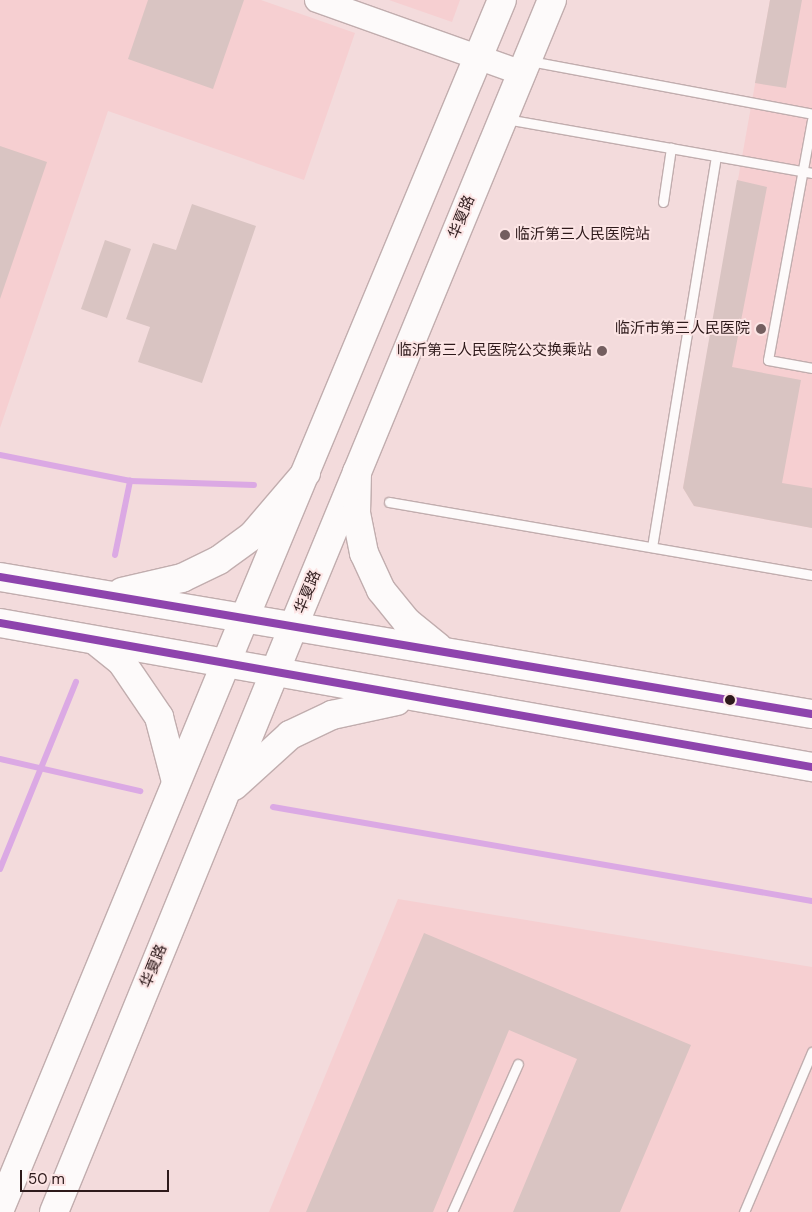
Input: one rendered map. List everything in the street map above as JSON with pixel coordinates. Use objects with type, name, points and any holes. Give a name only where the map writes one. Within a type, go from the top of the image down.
[{"type":"main road","points":[[0,1209],[502,0]]},
{"type":"main road","name":"华夏路","points":[[54,1212],[552,0]]},
{"type":"main road","points":[[357,472],[356,513],[364,553],[378,583],[406,622],[439,648]]},
{"type":"main road","points":[[101,595],[142,590],[218,560],[252,536],[306,474]]},
{"type":"main road","points":[[0,577],[101,595],[439,648],[812,714]]},
{"type":"main road","points":[[0,623],[812,767]]},
{"type":"main road","points":[[95,640],[121,661],[159,717],[176,782]]},
{"type":"main road","points":[[223,798],[254,764],[290,735],[341,712],[377,702],[423,699]]},
{"type":"street","points":[[316,0],[478,57],[525,66]]},
{"type":"lane","points":[[525,66],[812,114]]},
{"type":"lane","points":[[503,119],[807,172]]},
{"type":"lane","points":[[812,120],[807,172],[768,360],[812,368]]},
{"type":"lane","points":[[662,202],[671,148]]},
{"type":"lane","points":[[652,547],[716,156]]},
{"type":"lane","points":[[389,502],[812,575]]},
{"type":"lane","points":[[744,1212],[812,1052]]},
{"type":"lane","points":[[452,1212],[518,1064]]},
{"type":"shaded area","points":[[0,0],[261,0],[355,33],[304,180],[108,111],[0,428]]},
{"type":"shaded area","points":[[389,0],[460,0],[452,22]]},
{"type":"shaded area","name":"临沂市第三人民医院","points":[[770,0],[812,0],[812,528],[694,506],[683,488]]},
{"type":"shaded area","points":[[398,899],[812,967],[812,1212],[269,1212]]},
{"type":"building","points":[[148,0],[244,0],[213,89],[128,59]]},
{"type":"building","points":[[770,0],[802,0],[786,88],[755,83]]},
{"type":"building","points":[[0,146],[47,162],[0,299]]},
{"type":"building","points":[[737,180],[767,187],[732,367],[801,380],[782,483],[812,488],[812,528],[694,506],[683,488]]},
{"type":"building","points":[[192,204],[256,226],[202,383],[138,362],[150,327],[126,319],[153,243],[176,250]]},
{"type":"building","points":[[105,240],[131,249],[107,318],[81,309]]},
{"type":"building","points":[[424,933],[691,1045],[620,1212],[513,1212],[577,1059],[509,1030],[433,1212],[306,1212]]},
{"type":"waterway","points":[[0,455],[130,481],[254,485]]},
{"type":"waterway","points":[[115,555],[130,481]]},
{"type":"waterway","points":[[0,869],[76,682]]},
{"type":"waterway","points":[[0,759],[140,791]]},
{"type":"waterway","points":[[273,807],[812,901]]},
{"type":"transit line","points":[[0,577],[812,714]]},
{"type":"transit line","points":[[0,623],[812,767]]},
{"type":"place","name":"临沂第三人民医院站","points":[[505,235]]},
{"type":"place","name":"临沂市第三人民医院","points":[[761,329]]},
{"type":"place","name":"临沂第三人民医院公交换乘站","points":[[602,351]]}]
